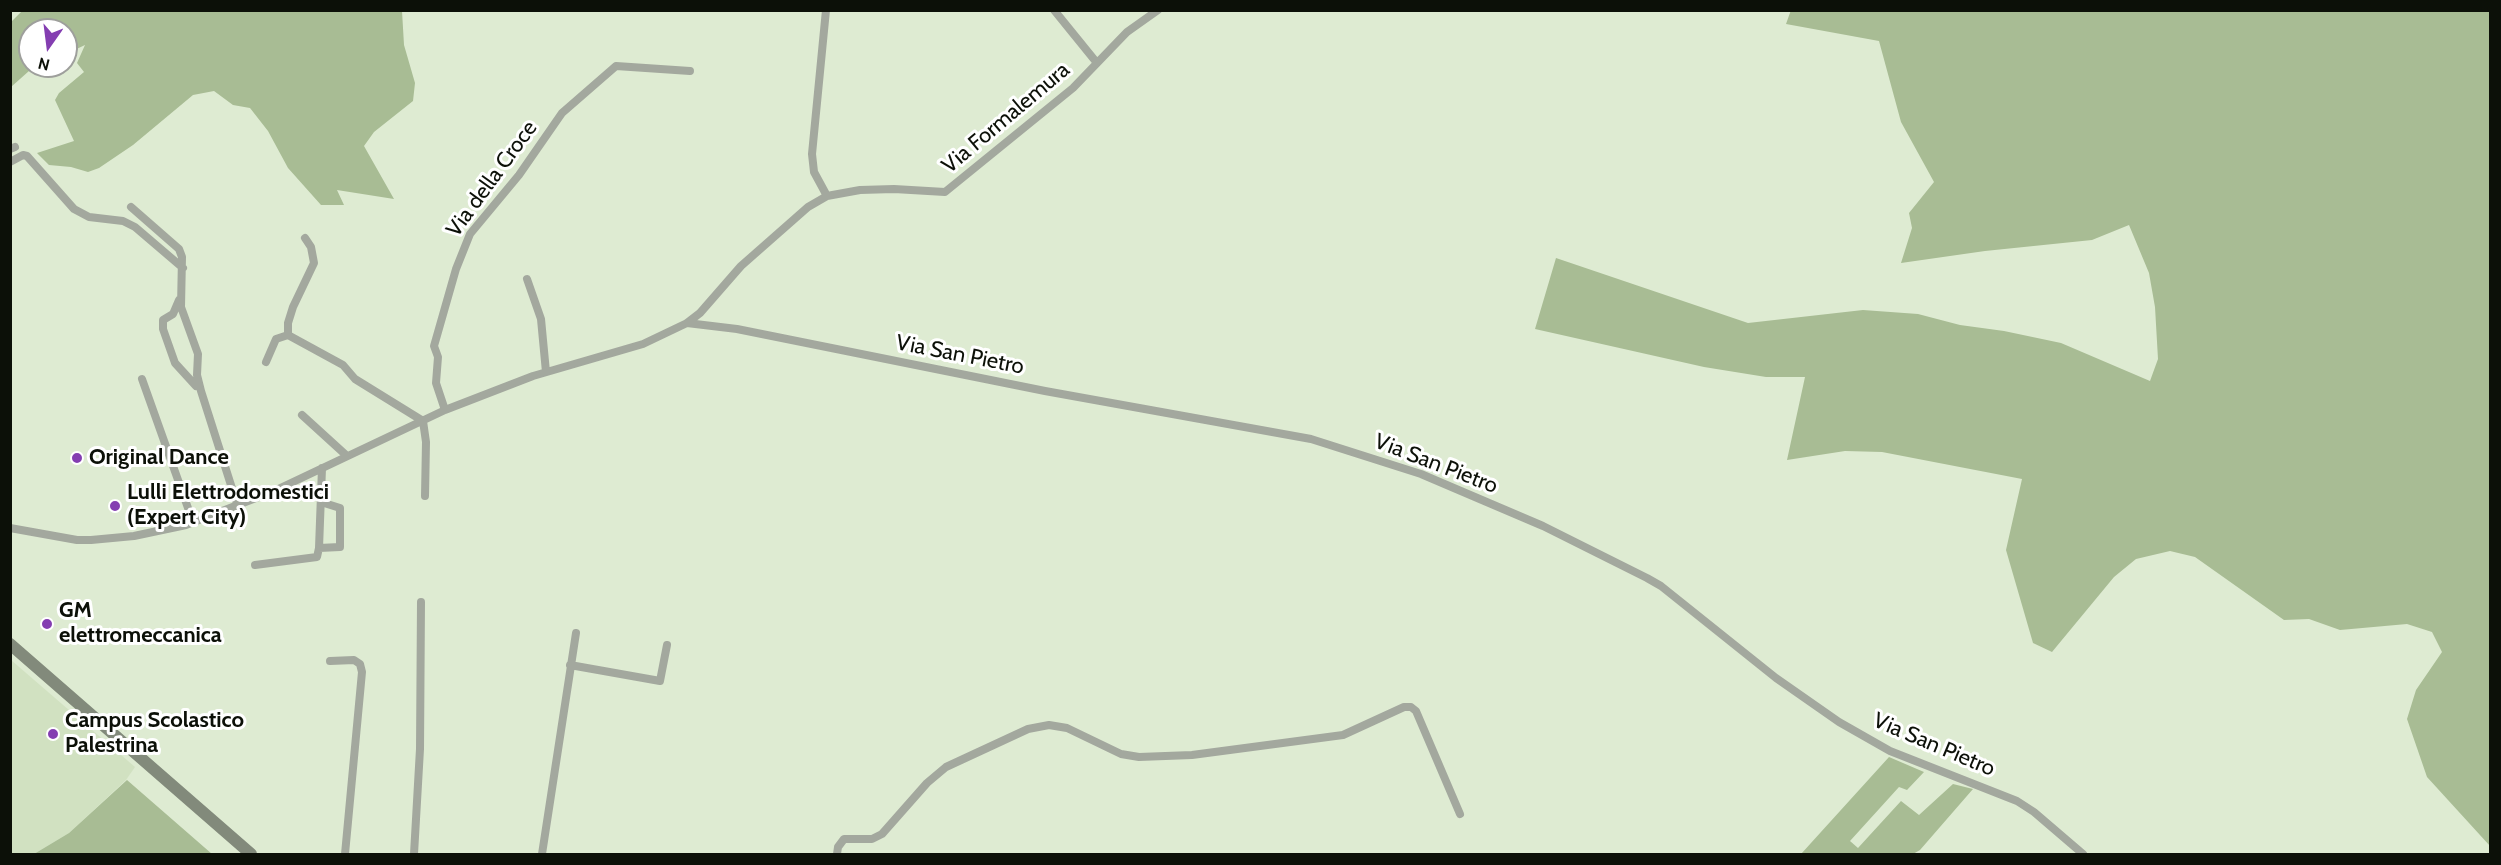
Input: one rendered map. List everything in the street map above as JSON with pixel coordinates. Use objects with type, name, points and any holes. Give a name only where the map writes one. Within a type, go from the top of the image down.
[{"type":"street","points":[[826,10],[812,154],[814,172],[827,196]]},
{"type":"street","points":[[1054,10],[1097,63]]},
{"type":"street","name":"Via Formalemura","points":[[687,323],[700,313],[741,266],[808,207],[827,196],[860,190],[945,192],[1073,88],[1127,32],[1158,10]]},
{"type":"street","name":"Via della Croce","points":[[445,410],[436,383],[438,357],[435,340],[456,269],[470,234],[519,176],[562,113],[616,66],[690,71]]},
{"type":"street","points":[[10,162],[23,155],[27,156],[74,209],[89,217],[123,221],[135,227],[183,268]]},
{"type":"street","points":[[131,207],[179,249],[183,268],[181,307],[198,354],[197,375],[201,391],[237,504]]},
{"type":"street","points":[[288,335],[288,323],[293,307],[314,263],[311,247],[305,238]]},
{"type":"street","points":[[527,279],[541,319],[546,372]]},
{"type":"street","points":[[181,293],[173,314],[163,320],[163,329],[175,363],[201,391]]},
{"type":"street","points":[[10,528],[76,540],[91,540],[134,536],[193,522],[274,491],[392,433],[445,410],[546,372],[643,344],[687,323]]},
{"type":"street","name":"Via San Pietro","points":[[687,323],[737,329],[1045,391],[1311,439],[1421,474],[1543,526],[1661,586],[1776,678],[1839,723],[1890,751],[2017,801],[2034,812],[2083,855]]},
{"type":"street","points":[[266,362],[279,337],[288,335],[343,365],[355,379],[423,421]]},
{"type":"street","points":[[142,379],[193,522]]},
{"type":"street","points":[[302,415],[347,456]]},
{"type":"street","points":[[423,421],[426,442],[425,496]]},
{"type":"street","points":[[255,565],[317,557],[320,548],[322,468]]},
{"type":"street","points":[[320,548],[340,547],[340,508],[321,502]]},
{"type":"street","points":[[414,855],[420,749],[421,602]]},
{"type":"street","points":[[542,855],[576,633]]},
{"type":"street","points":[[10,644],[251,855]]},
{"type":"street","points":[[570,665],[660,681],[667,645]]},
{"type":"street","points":[[330,661],[356,661],[361,667],[362,676],[345,855]]},
{"type":"street","points":[[837,855],[838,847],[844,839],[872,839],[882,834],[927,783],[946,767],[1028,729],[1049,725],[1067,728],[1121,754],[1139,757],[1192,755],[1343,735],[1404,707],[1411,707],[1416,711],[1460,814]]},
{"type":"shaded area","points":[[23,10],[402,11],[404,45],[415,83],[413,101],[374,132],[364,146],[394,199],[337,190],[344,205],[321,205],[288,168],[268,131],[250,108],[233,105],[214,91],[193,95],[133,145],[99,168],[88,172],[71,167],[49,165],[37,153],[74,141],[55,100],[59,93],[84,72],[78,64],[85,45],[78,48],[78,18],[18,18],[18,78],[21,78],[11,87],[11,22]]},
{"type":"shaded area","points":[[1791,10],[2490,11],[2490,846],[2427,777],[2407,719],[2416,690],[2442,652],[2432,632],[2407,624],[2340,630],[2309,619],[2284,620],[2195,557],[2170,551],[2136,559],[2114,577],[2052,652],[2033,643],[2006,550],[2022,479],[1882,452],[1845,451],[1787,460],[1805,377],[1766,377],[1704,367],[1535,329],[1556,258],[1748,323],[1863,310],[1918,314],[1960,325],[2004,331],[2061,343],[2150,381],[2158,359],[2155,307],[2149,273],[2129,225],[2092,240],[1985,251],[1901,263],[1912,228],[1909,213],[1934,182],[1901,122],[1879,41],[1786,24]]},
{"type":"shaded area","name":"Campus Scolastico Palestrina","points":[[11,660],[135,767],[126,780],[69,833],[34,854],[13,854],[11,852]]},
{"type":"shaded area","points":[[1889,757],[1924,772],[1907,790],[1899,787],[1850,841],[1858,848],[1901,801],[1919,815],[1953,784],[1973,789],[1920,850],[1913,854],[1801,854]]},
{"type":"shaded area","points":[[127,780],[212,854],[34,854],[69,833]]},
{"type":"place","name":"Original Dance","points":[[77,458]]},
{"type":"place","name":"Lulli Elettrodomestici (Expert City)","points":[[115,506]]},
{"type":"place","name":"GM elettromeccanica","points":[[47,624]]},
{"type":"place","name":"Campus Scolastico Palestrina","points":[[53,734]]}]
